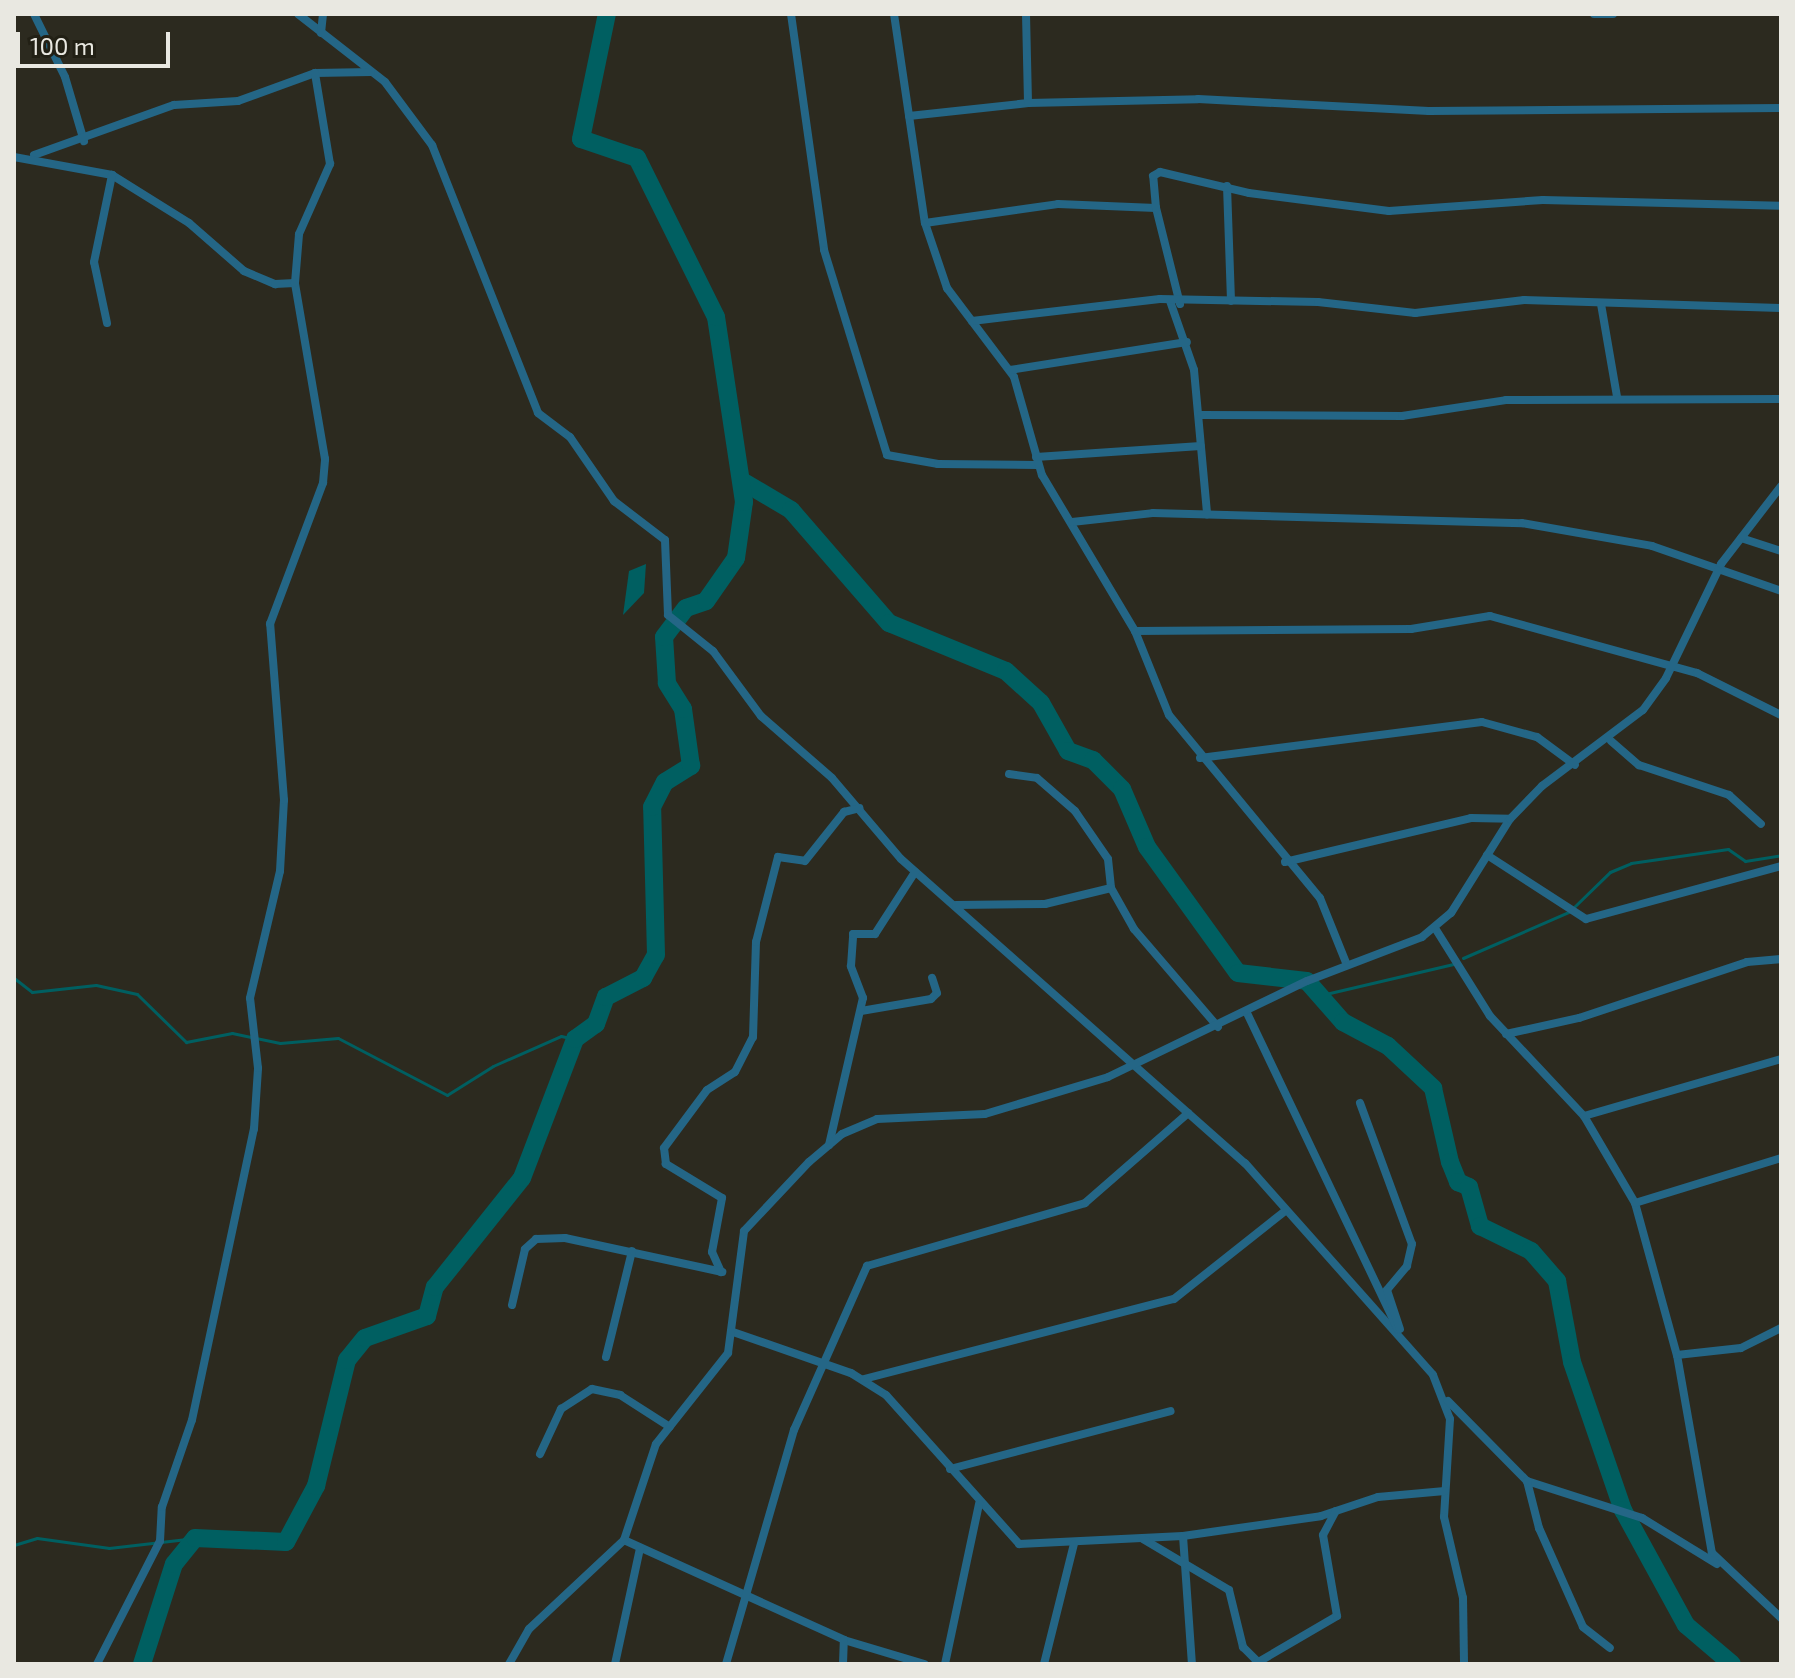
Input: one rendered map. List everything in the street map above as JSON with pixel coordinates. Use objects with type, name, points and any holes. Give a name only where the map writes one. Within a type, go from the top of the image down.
[{"type":"street","points":[[34,14],[65,77],[84,141]]},
{"type":"street","points":[[298,14],[372,72],[432,145],[538,413],[570,437],[614,501],[665,540],[668,615],[713,651],[761,716],[860,808],[915,872],[1139,1064],[1285,1211],[1400,1334],[1447,1401],[1527,1481],[1633,1514],[1718,1564],[1781,1618]]},
{"type":"street","points":[[321,33],[323,14]]},
{"type":"street","points":[[791,14],[827,263],[887,455],[938,464],[1037,461],[1201,446]]},
{"type":"street","points":[[894,14],[925,223],[947,288],[1010,370],[1037,461],[1135,631],[1169,715],[1200,758],[1329,912],[1347,965]]},
{"type":"street","points":[[1026,14],[1028,103]]},
{"type":"street","points":[[1594,14],[1613,14]]},
{"type":"street","points":[[14,157],[34,155],[84,141],[152,111],[238,101],[315,73],[372,72]]},
{"type":"street","points":[[97,1664],[160,1541],[162,1507],[192,1420],[254,1129],[258,1068],[250,1004],[280,871],[284,800],[270,624],[323,483],[325,459],[295,283],[299,234],[330,164],[315,73]]},
{"type":"street","points":[[909,116],[1028,103],[1198,99],[1429,111],[1781,108]]},
{"type":"street","points":[[34,155],[112,175],[189,223],[244,271],[275,284],[295,283]]},
{"type":"street","points":[[1207,514],[1201,415],[1156,208],[1156,173],[1389,211],[1543,200],[1781,206]]},
{"type":"street","points":[[107,323],[94,262],[112,175]]},
{"type":"street","points":[[1227,186],[1231,301]]},
{"type":"street","points":[[925,223],[1058,204],[1156,208]]},
{"type":"street","points":[[972,321],[1175,302],[1231,301],[1415,313],[1524,300],[1781,308]]},
{"type":"street","points":[[1601,304],[1617,397]]},
{"type":"street","points":[[1010,370],[1187,342]]},
{"type":"street","points":[[1201,415],[1402,416],[1483,401],[1617,397],[1781,399]]},
{"type":"street","points":[[509,1664],[529,1629],[624,1540],[642,1474],[670,1427],[717,1376],[733,1332],[734,1275],[744,1231],[829,1145],[877,1119],[985,1114],[1139,1064],[1347,965],[1395,953],[1435,928],[1510,819],[1551,777],[1611,741],[1672,666],[1721,564],[1781,486]]},
{"type":"street","points":[[1072,522],[1207,514],[1522,523],[1721,564],[1781,591]]},
{"type":"street","points":[[1741,538],[1781,551]]},
{"type":"street","points":[[1135,631],[1411,629],[1490,616],[1672,666],[1781,715]]},
{"type":"street","points":[[1200,758],[1482,722],[1537,737],[1575,765]]},
{"type":"street","points":[[1611,741],[1639,765],[1729,795],[1761,824]]},
{"type":"street","points":[[1009,774],[1037,778],[1075,811],[1108,859],[1111,888],[1150,950],[1218,1027]]},
{"type":"street","points":[[721,1272],[712,1252],[725,1215],[722,1198],[666,1164],[664,1148],[707,1090],[735,1072],[753,1037],[756,942],[778,857],[805,861],[844,812],[860,808]]},
{"type":"street","points":[[1285,862],[1471,818],[1510,819]]},
{"type":"street","points":[[1487,855],[1586,919],[1781,866]]},
{"type":"street","points":[[829,1145],[861,1011],[853,934],[875,934],[915,872]]},
{"type":"street","points":[[956,905],[1045,904],[1111,888]]},
{"type":"street","points":[[1435,928],[1506,1034],[1584,1116],[1635,1203],[1677,1355],[1718,1564]]},
{"type":"street","points":[[1506,1034],[1579,1018],[1747,962],[1781,959]]},
{"type":"street","points":[[861,1011],[931,999],[937,993],[932,978]]},
{"type":"street","points":[[1247,1013],[1400,1334]]},
{"type":"street","points":[[1584,1116],[1781,1059]]},
{"type":"street","points":[[1360,1103],[1412,1244],[1407,1266],[1387,1290],[1400,1334]]},
{"type":"street","points":[[726,1664],[790,1440],[859,1279],[876,1260],[1074,1208],[1130,1169],[1188,1113]]},
{"type":"street","points":[[1635,1203],[1781,1158]]},
{"type":"street","points":[[863,1379],[1101,1323],[1174,1299],[1285,1211]]},
{"type":"street","points":[[512,1305],[529,1242],[565,1238],[734,1275]]},
{"type":"street","points":[[606,1357],[632,1251]]},
{"type":"street","points":[[1677,1355],[1741,1348],[1781,1328]]},
{"type":"street","points":[[733,1332],[863,1379],[1019,1544],[1074,1544],[1183,1536],[1337,1510],[1365,1499],[1445,1491]]},
{"type":"street","points":[[540,1454],[561,1409],[592,1389],[620,1395],[670,1427]]},
{"type":"street","points":[[1447,1401],[1446,1527],[1463,1598],[1464,1664]]},
{"type":"street","points":[[950,1469],[1171,1411]]},
{"type":"street","points":[[1527,1481],[1539,1528],[1583,1627],[1610,1648]]},
{"type":"street","points":[[945,1664],[979,1504]]},
{"type":"street","points":[[1141,1539],[1233,1593],[1243,1647],[1256,1662],[1337,1616],[1323,1535],[1337,1510]]},
{"type":"street","points":[[1183,1536],[1192,1664]]},
{"type":"street","points":[[624,1540],[844,1640],[924,1664]]},
{"type":"street","points":[[1044,1664],[1074,1544]]},
{"type":"street","points":[[615,1664],[640,1548]]},
{"type":"street","points":[[843,1664],[844,1640]]},
{"type":"water","points":[[646,564],[644,593],[623,615],[629,571]]},
{"type":"waterway","points":[[142,1664],[174,1564],[195,1538],[286,1542],[316,1486],[347,1360],[365,1338],[427,1316],[435,1287],[522,1178],[575,1039],[596,1024],[606,997],[643,978],[656,955],[652,807],[665,782],[691,766],[683,709],[667,683],[664,637],[686,608],[706,601],[736,558],[744,502],[716,317],[637,158],[581,139],[607,14]]},
{"type":"waterway","points":[[742,481],[791,510],[889,623],[1006,671],[1041,703],[1068,751],[1093,760],[1122,789],[1147,847],[1238,973],[1307,981],[1343,1022],[1388,1046],[1433,1088],[1450,1162],[1458,1182],[1469,1187],[1480,1226],[1531,1251],[1557,1281],[1572,1362],[1623,1510],[1686,1625],[1732,1664]]},
{"type":"waterway","points":[[1574,907],[1610,872],[1631,863],[1728,849],[1745,861],[1781,855]]},
{"type":"waterway","points":[[1463,958],[1569,912]]},
{"type":"waterway","points":[[1317,996],[1453,964]]},
{"type":"waterway","points":[[14,978],[32,992],[96,985],[137,994],[186,1042],[232,1033],[280,1043],[338,1038],[447,1095],[493,1066],[561,1036],[575,1039]]},
{"type":"waterway","points":[[14,1545],[37,1538],[109,1548],[195,1538]]}]
